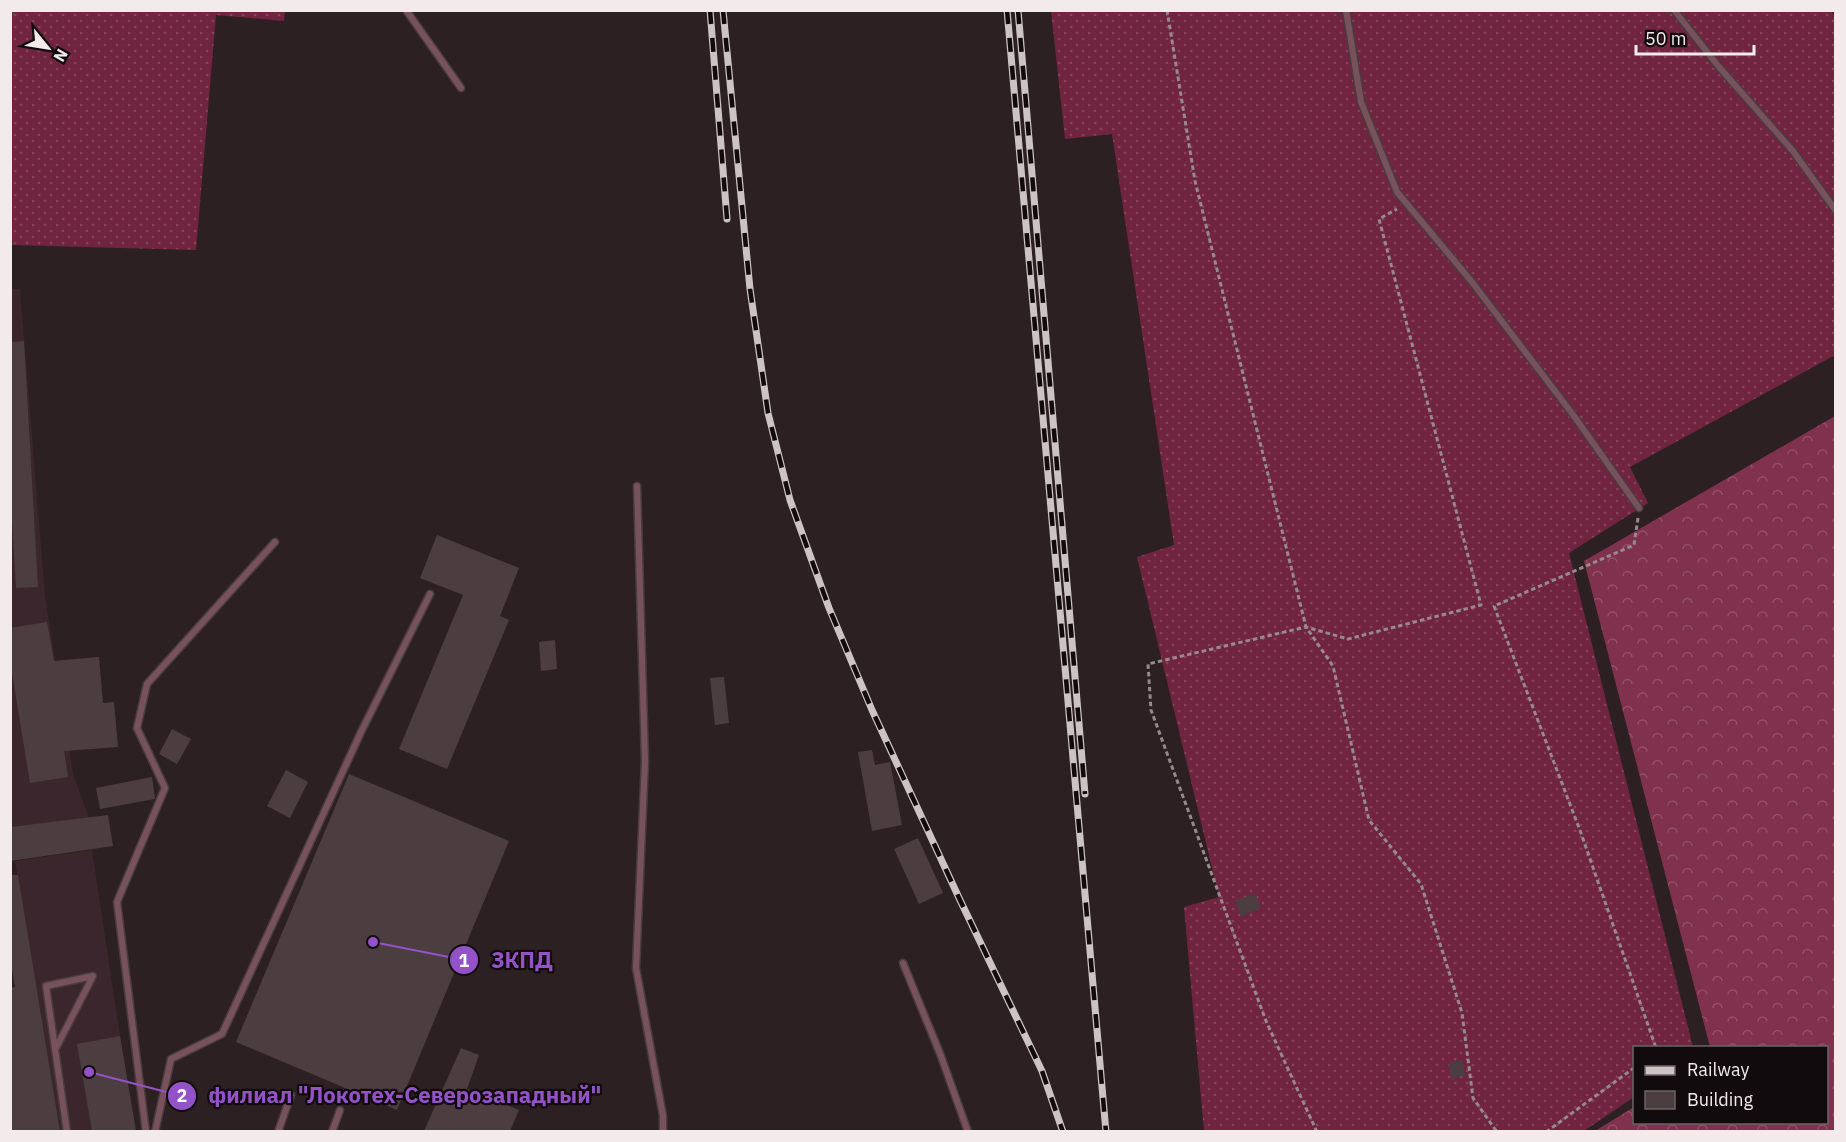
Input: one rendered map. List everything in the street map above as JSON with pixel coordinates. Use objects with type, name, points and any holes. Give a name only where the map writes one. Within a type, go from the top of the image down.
[{"type":"lane","points":[[406,10],[460,88]]},
{"type":"lane","points":[[1346,10],[1361,102],[1397,192],[1485,299],[1574,416],[1639,508]]},
{"type":"lane","points":[[1674,10],[1719,67],[1793,151],[1836,211]]},
{"type":"lane","points":[[637,486],[645,761],[636,968],[663,1116],[663,1131]]},
{"type":"lane","points":[[146,1131],[117,902],[165,788],[137,728],[147,684],[275,542]]},
{"type":"lane","points":[[155,1131],[171,1059],[222,1034],[361,732],[430,594]]},
{"type":"lane","points":[[903,963],[941,1056],[968,1131]]},
{"type":"lane","points":[[55,1050],[93,976],[46,986],[55,1050],[67,1131]]},
{"type":"lane","points":[[278,1131],[291,1095]]},
{"type":"lane","points":[[332,1131],[339,1110]]},
{"type":"path","points":[[1167,10],[1195,181],[1306,627],[1333,666],[1369,820],[1421,884],[1462,1013],[1473,1098],[1497,1131]]},
{"type":"path","points":[[1317,1131],[1266,1021],[1151,710],[1148,664],[1306,627],[1348,639],[1481,605],[1379,219],[1406,203]]},
{"type":"path","points":[[1639,508],[1634,545],[1494,606],[1581,833],[1656,1046]]},
{"type":"path","points":[[1546,1131],[1633,1069]]},
{"type":"shaded area","points":[[11,10],[285,11],[284,21],[216,15],[196,250],[11,245]]},
{"type":"shaded area","points":[[1831,10],[1835,17],[1835,355],[1630,467],[1648,503],[1569,553],[1693,1046],[1633,1046],[1633,1098],[1584,1131],[1204,1131],[1184,907],[1219,897],[1137,557],[1174,545],[1112,134],[1065,139],[1051,11]]},
{"type":"shaded area","points":[[10,289],[20,289],[45,596],[73,774],[89,818],[11,827]]},
{"type":"shaded area","points":[[92,850],[136,1131],[60,1131],[15,861]]},
{"type":"green space","points":[[1835,416],[1835,1131],[1595,1131],[1633,1108],[1633,1124],[1828,1124],[1828,1046],[1710,1046],[1584,561]]},
{"type":"building","points":[[24,341],[38,587],[16,588],[10,489],[10,342]]},
{"type":"building","points":[[437,535],[519,568],[500,616],[509,620],[447,769],[399,749],[463,595],[420,578]]},
{"type":"building","points":[[47,622],[54,661],[99,657],[103,703],[114,702],[118,747],[64,751],[68,777],[30,783],[10,661],[10,628]]},
{"type":"building","points":[[555,640],[557,669],[541,671],[539,642]]},
{"type":"building","points":[[724,677],[729,723],[715,725],[710,678]]},
{"type":"building","points":[[172,729],[191,739],[177,764],[159,754]]},
{"type":"building","points":[[872,750],[875,765],[890,762],[902,825],[872,831],[858,752]]},
{"type":"building","points":[[286,770],[308,782],[290,818],[267,806]]},
{"type":"building","points":[[349,774],[509,841],[397,1110],[236,1042]]},
{"type":"building","points":[[152,777],[155,799],[100,809],[96,788]]},
{"type":"building","points":[[108,815],[113,846],[10,861],[10,827]]},
{"type":"building","points":[[918,838],[943,893],[919,904],[894,849]]},
{"type":"building","points":[[10,875],[18,875],[60,1131],[10,1131],[10,988],[15,987],[10,958]]},
{"type":"building","points":[[1255,893],[1261,908],[1241,917],[1235,901]]},
{"type":"building","points":[[120,1036],[136,1131],[92,1131],[77,1044]]},
{"type":"building","points":[[461,1048],[479,1055],[467,1089],[519,1110],[510,1131],[424,1131]]},
{"type":"building","points":[[1462,1060],[1466,1075],[1452,1079],[1448,1063]]},
{"type":"railway","points":[[710,10],[727,219]]},
{"type":"railway","points":[[723,10],[750,289],[768,413],[790,500],[829,608],[872,710],[1042,1071],[1063,1132]]},
{"type":"railway","points":[[1007,10],[1106,1132]]},
{"type":"railway","points":[[1018,10],[1085,794]]},
{"type":"place","name":"ЗКПД","points":[[373,942]]},
{"type":"place","name":"филиал \"Локотех-Северозападный\"","points":[[89,1072]]}]
